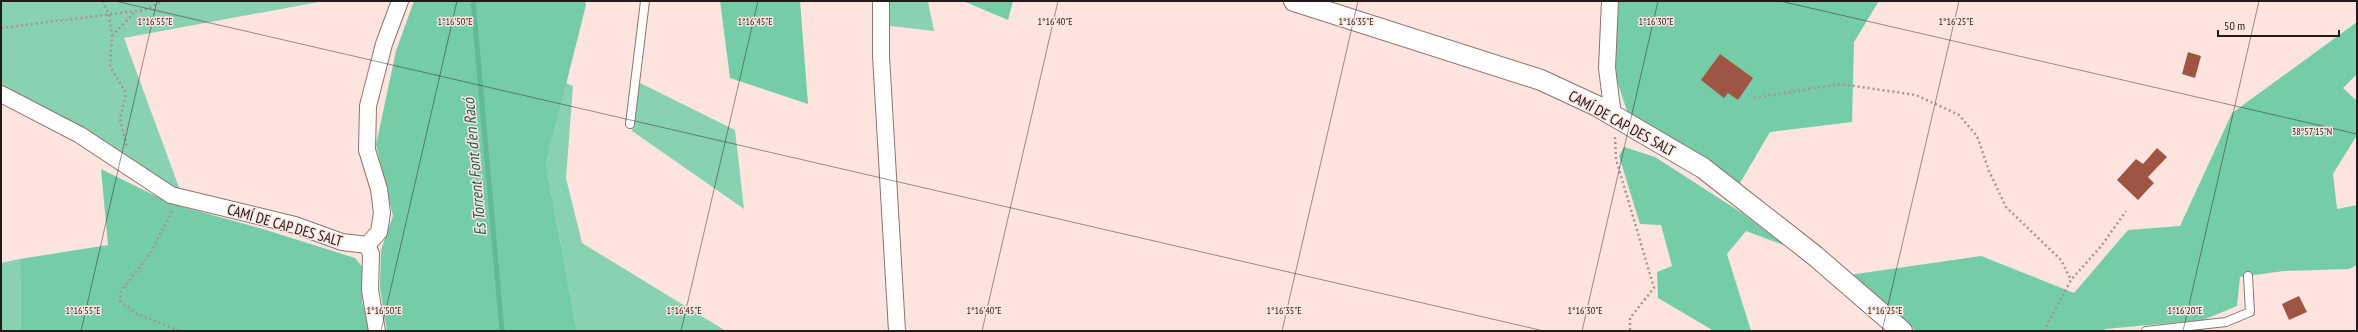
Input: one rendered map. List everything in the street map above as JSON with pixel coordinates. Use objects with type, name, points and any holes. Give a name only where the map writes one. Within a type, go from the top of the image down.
[{"type":"street","points":[[377,331],[370,290],[371,254],[367,244],[379,232],[382,213],[379,189],[367,150],[368,106],[384,44],[400,1]]},
{"type":"street","points":[[881,1],[881,56],[897,331]]},
{"type":"street","name":"CAMÍ DE CAP DES SALT","points":[[1294,1],[1541,80],[1613,116],[1703,168],[1814,255],[1902,331]]},
{"type":"street","points":[[1610,1],[1607,68],[1613,116]]},
{"type":"street","name":"CAMÍ DE CAP DES SALT","points":[[1,94],[80,135],[171,195],[295,225],[342,242],[367,244]]},
{"type":"lane","points":[[630,124],[645,1]]},
{"type":"lane","points":[[2146,331],[2226,322],[2250,312],[2248,276]]},
{"type":"path","points":[[103,1],[109,15],[112,36],[110,66],[126,93],[120,119],[134,170]]},
{"type":"path","points":[[1,28],[144,10],[164,1]]},
{"type":"path","points":[[112,36],[135,11]]},
{"type":"path","points":[[1754,98],[1840,84],[1916,95],[1959,115],[1977,136],[1989,171],[2006,207],[2061,260],[2071,280]]},
{"type":"path","points":[[1613,116],[1616,159],[1654,288],[1630,318],[1630,331]]},
{"type":"path","points":[[180,197],[150,254],[121,290],[120,301],[137,314],[180,331]]},
{"type":"path","points":[[2044,331],[2071,280],[2102,245],[2126,210]]},
{"type":"green space","points":[[1,1],[324,1],[124,38],[180,190],[71,124],[1,87]]},
{"type":"green space","points":[[414,1],[585,1],[586,5],[546,164],[577,331],[387,331],[380,289],[381,250],[393,216],[376,145],[396,51]]},
{"type":"green space","points":[[720,1],[800,1],[808,104],[730,78]]},
{"type":"green space","points":[[889,1],[928,1],[934,31],[890,26]]},
{"type":"green space","points":[[963,1],[1013,1],[1008,20]]},
{"type":"green space","points":[[1619,1],[1879,1],[1854,42],[1852,122],[1770,132],[1737,188],[1629,117],[1613,69]]},
{"type":"green space","points":[[2357,22],[2357,74],[2343,88],[2357,101],[2357,135],[2333,174],[2337,209],[2357,205],[2357,265],[2349,269],[2284,271],[2240,277],[2237,306],[2203,320],[2105,329],[2103,331],[1916,331],[1849,275],[1981,256],[2074,293],[2128,230],[2180,226],[2232,113]]},
{"type":"green space","points":[[638,82],[735,130],[744,209],[632,131]]},
{"type":"green space","points":[[566,83],[573,86],[566,178],[582,243],[726,331],[577,331],[546,164]]},
{"type":"green space","points":[[1624,147],[1655,157],[1742,213],[1786,246],[1746,231],[1727,254],[1751,331],[1714,331],[1658,298],[1657,272],[1672,266],[1661,225],[1640,224],[1619,156]]},
{"type":"green space","points":[[101,169],[172,204],[263,229],[355,258],[364,269],[362,301],[370,331],[21,331],[20,259],[108,245]]},
{"type":"green space","points":[[20,259],[21,331],[1,331],[1,263]]},
{"type":"building","points":[[2188,52],[2201,56],[2195,78],[2182,74]]},
{"type":"building","points":[[1720,54],[1753,78],[1738,100],[1728,93],[1724,98],[1701,80]]},
{"type":"building","points":[[2157,148],[2167,157],[2148,177],[2154,183],[2138,200],[2117,180],[2136,159],[2143,164]]},
{"type":"building","points":[[2299,296],[2307,312],[2289,320],[2282,304]]},
{"type":"waterway","name":"Es Torrent Font d'en Racó","points":[[473,1],[502,331]]}]
